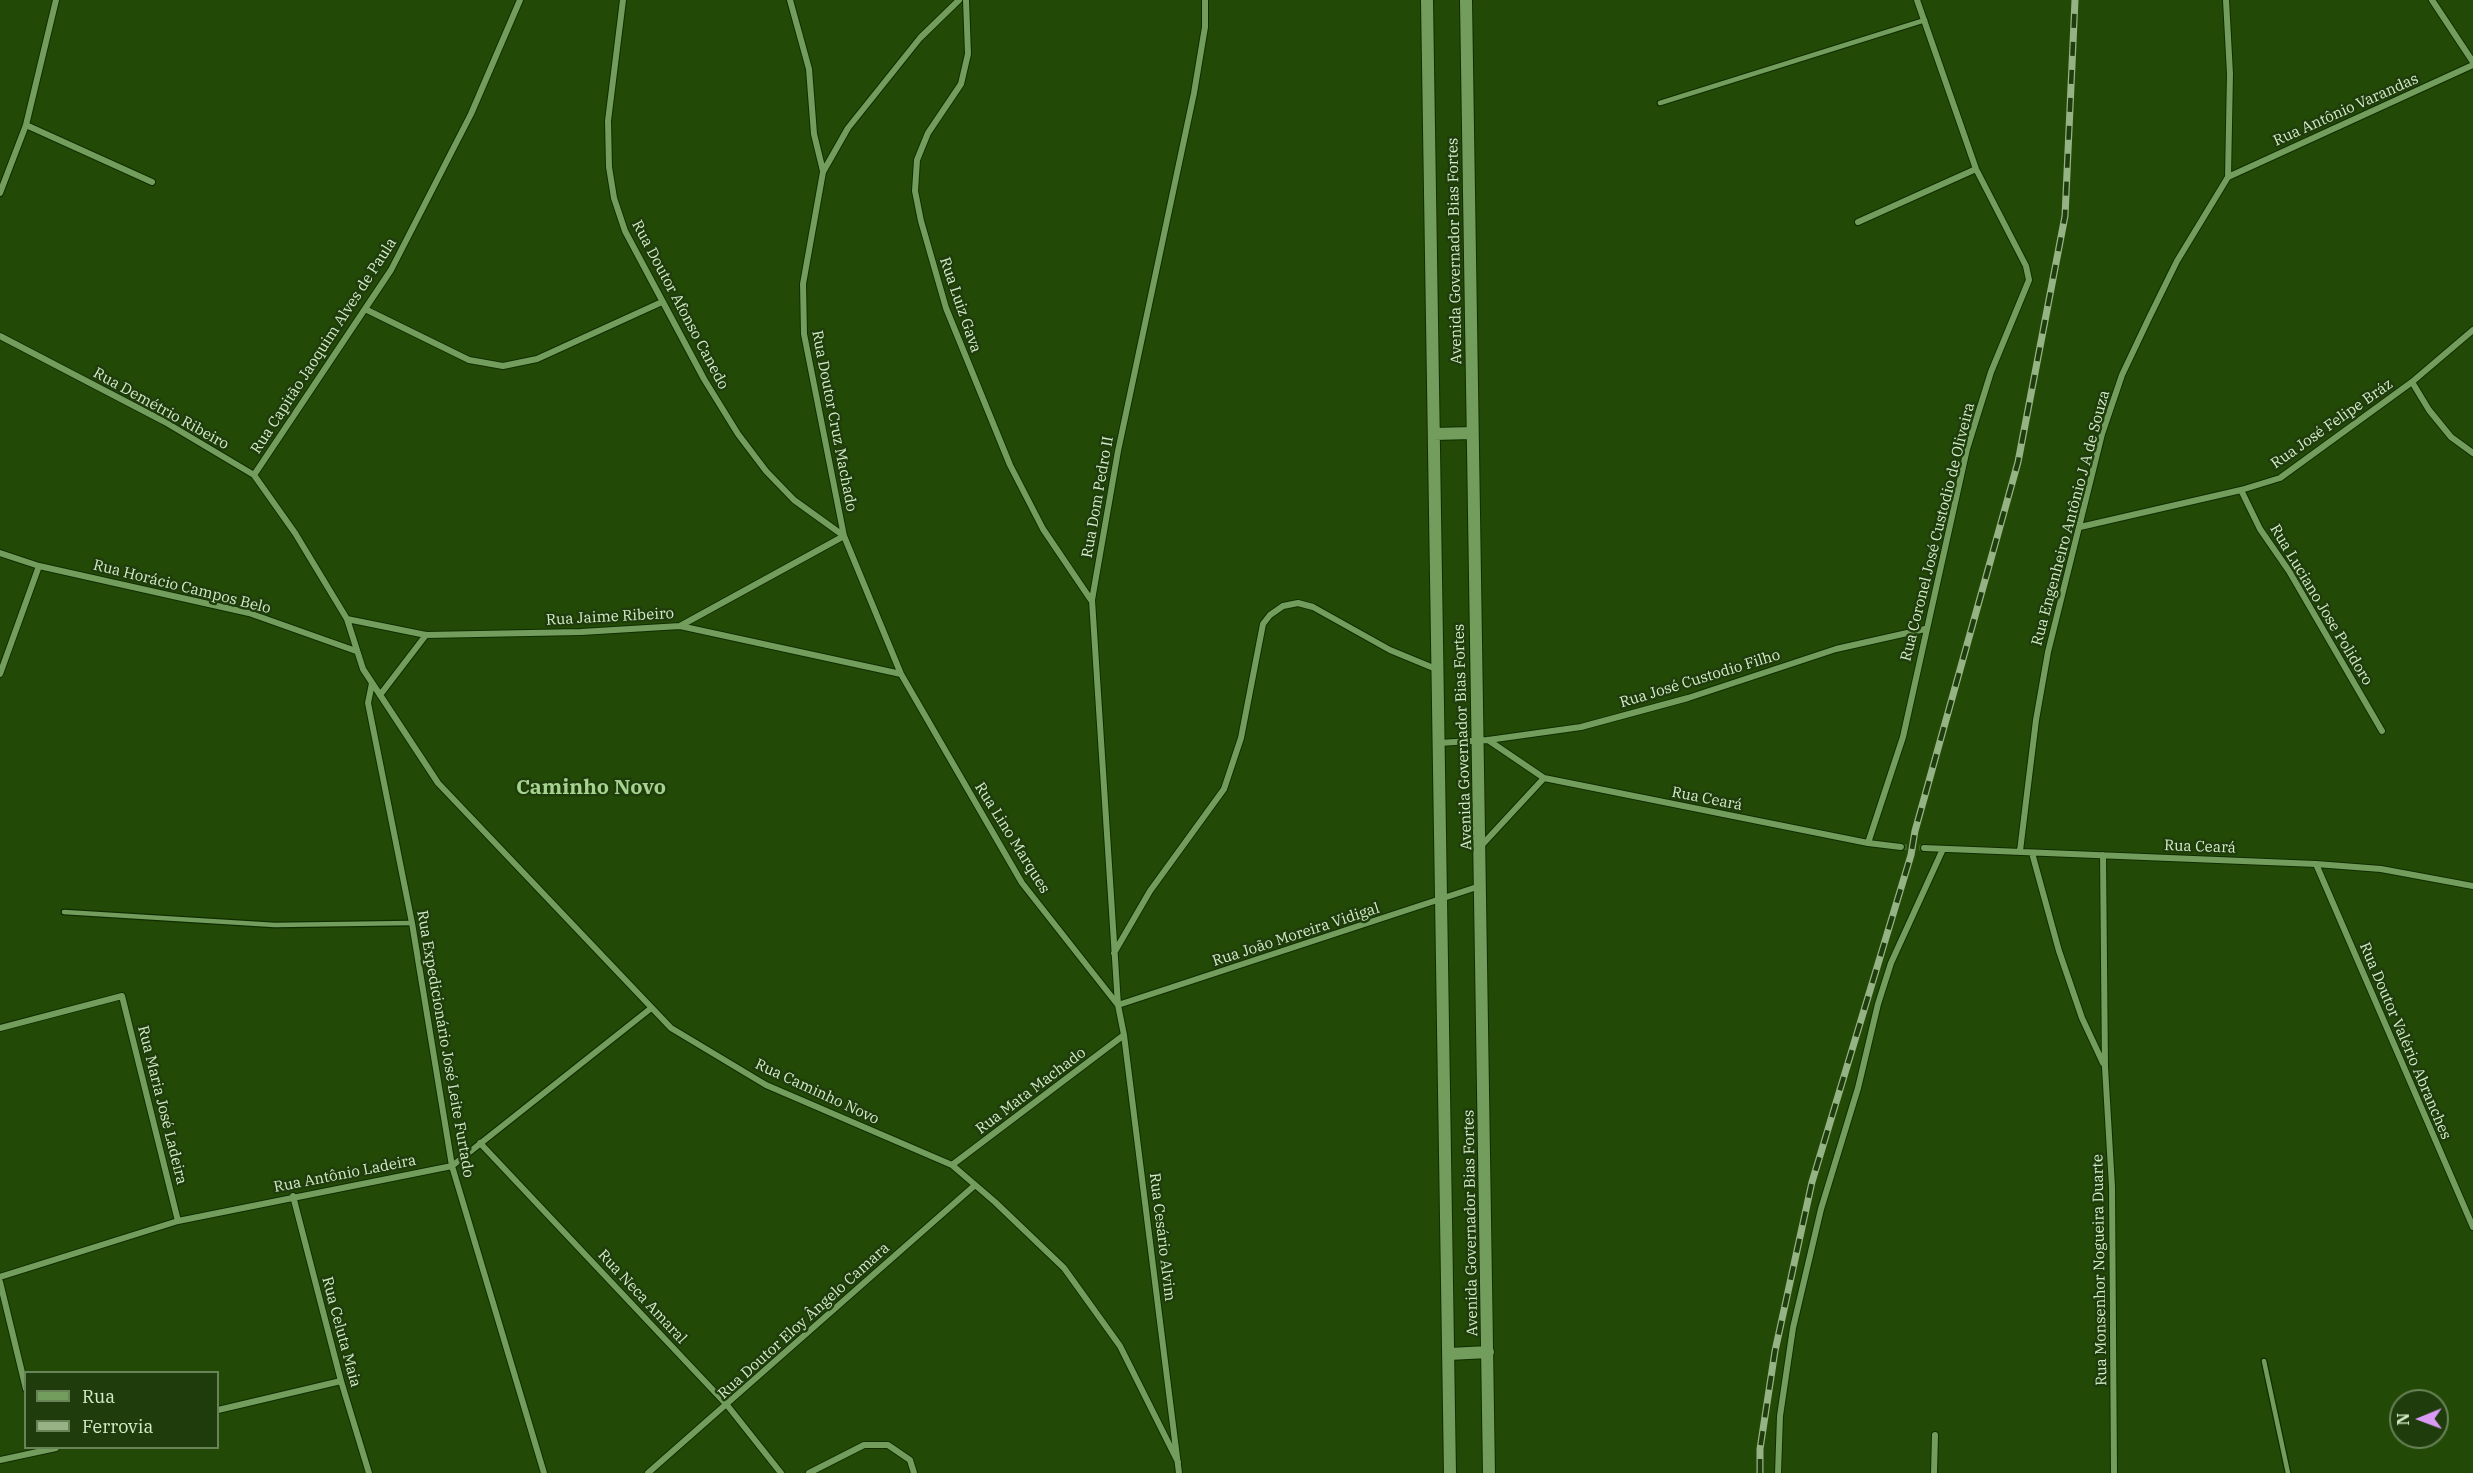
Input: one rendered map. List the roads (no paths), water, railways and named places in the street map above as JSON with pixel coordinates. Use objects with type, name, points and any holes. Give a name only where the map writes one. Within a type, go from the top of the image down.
[{"type":"main road","name":"Avenida Governador Bias Fortes","points":[[1427,0],[1436,669],[1443,900],[1450,1473]]},
{"type":"main road","name":"Avenida Governador Bias Fortes","points":[[1466,0],[1472,433],[1484,740],[1481,886],[1490,1473]]},
{"type":"main road","points":[[1434,434],[1472,433]]},
{"type":"main road","points":[[1449,1354],[1488,1352]]},
{"type":"street","points":[[0,193],[26,125],[56,0]]},
{"type":"street","name":"Rua Capitão Jaoquim Alves de Paula","points":[[254,475],[391,270],[471,114],[520,0]]},
{"type":"street","name":"Rua Doutor Afonso Canedo","points":[[623,0],[608,120],[609,167],[614,198],[625,231],[704,379],[738,434],[766,471],[794,500],[844,536]]},
{"type":"street","points":[[790,0],[809,69],[814,135],[823,172]]},
{"type":"street","name":"Rua Doutor Cruz Machado","points":[[844,536],[804,334],[803,284],[823,172],[848,128],[920,38],[959,0]]},
{"type":"street","name":"Rua Luiz Gava","points":[[966,0],[968,54],[961,84],[928,133],[917,160],[915,191],[921,222],[946,308],[1010,465],[1043,529],[1092,600]]},
{"type":"street","name":"Rua Dom Pedro II","points":[[1118,1005],[1092,600],[1118,451],[1194,93],[1205,27],[1205,0]]},
{"type":"street","name":"Rua Coronel José Custodio de Oliveira","points":[[1868,843],[1903,737],[1925,629],[1967,449],[1991,372],[2029,280],[2026,266],[1977,169],[1917,0]]},
{"type":"street","points":[[2226,0],[2230,74],[2228,177]]},
{"type":"street","points":[[2432,0],[2473,63]]},
{"type":"street","name":"Rua Antônio Varandas","points":[[2228,177],[2473,63]]},
{"type":"street","points":[[26,125],[152,183]]},
{"type":"street","points":[[1858,222],[1977,169]]},
{"type":"street","name":"Rua Engenheiro Antônio J A de Souza","points":[[2020,851],[2044,675],[2102,434],[2122,375],[2177,261],[2228,177]]},
{"type":"street","points":[[365,309],[470,360],[503,366],[537,359],[569,342],[662,302]]},
{"type":"street","name":"Rua José Felipe Bráz","points":[[2080,527],[2241,490],[2280,478],[2412,382],[2473,330]]},
{"type":"street","name":"Rua Demétrio Ribeiro","points":[[0,336],[165,422],[254,475],[295,533],[347,619],[356,651]]},
{"type":"street","points":[[2412,382],[2429,410],[2451,437],[2473,453]]},
{"type":"street","name":"Rua Luciano Jose Polidoro","points":[[2241,490],[2260,529],[2289,571],[2382,731]]},
{"type":"street","name":"Rua Jaime Ribeiro","points":[[347,619],[426,635],[581,632],[680,626],[844,536]]},
{"type":"street","name":"Rua Lino Marques","points":[[844,536],[901,674],[1022,883],[1118,1005]]},
{"type":"street","name":"Rua Horácio Campos Belo","points":[[0,553],[39,566],[249,613],[356,651]]},
{"type":"street","points":[[0,674],[39,566]]},
{"type":"street","points":[[1114,953],[1150,891],[1224,789],[1243,731],[1263,624],[1270,615],[1283,606],[1298,603],[1313,606],[1390,650],[1436,669]]},
{"type":"street","points":[[680,626],[901,674]]},
{"type":"street","name":"Rua José Custodio Filho","points":[[1484,740],[1581,727],[1688,698],[1836,649],[1925,629]]},
{"type":"street","points":[[380,695],[426,635]]},
{"type":"street","name":"Rua Caminho Novo","points":[[356,651],[380,695],[438,783],[650,1009],[671,1028],[766,1085],[952,1165],[1064,1268],[1120,1346],[1178,1462]]},
{"type":"street","name":"Rua Expedicionário José Leite Furtado","points":[[372,682],[368,703],[412,923],[452,1166],[544,1473]]},
{"type":"street","points":[[1439,743],[1484,740]]},
{"type":"street","name":"Rua Ceará","points":[[1484,740],[1544,778],[1868,843],[1901,847]]},
{"type":"street","points":[[1481,846],[1544,778]]},
{"type":"street","name":"Rua Ceará","points":[[1924,848],[2316,864],[2381,869],[2473,885]]},
{"type":"street","points":[[1778,1473],[1780,1416],[1793,1328],[1821,1209],[1858,1088],[1878,1004],[1891,963],[1943,849]]},
{"type":"street","name":"Rua Monsenhor Nogueira Duarte","points":[[2032,853],[2059,951],[2082,1018],[2105,1067]]},
{"type":"street","name":"Rua Monsenhor Nogueira Duarte","points":[[2103,855],[2105,1067],[2112,1187],[2114,1473]]},
{"type":"street","name":"Rua Doutor Valério Abranches","points":[[2316,864],[2473,1227]]},
{"type":"street","name":"Rua João Moreira Vidigal","points":[[1118,1005],[1481,886]]},
{"type":"street","name":"Rua Maria José Ladeira","points":[[0,1028],[122,996],[178,1221]]},
{"type":"street","name":"Rua Cesário Alvim","points":[[1118,1005],[1124,1035],[1179,1473]]},
{"type":"street","name":"Rua Antônio Ladeira","points":[[0,1277],[178,1221],[293,1196],[452,1166],[650,1009]]},
{"type":"street","name":"Rua Mata Machado","points":[[952,1165],[1124,1035]]},
{"type":"street","name":"Rua Neca Amaral","points":[[480,1143],[727,1405],[781,1473]]},
{"type":"street","name":"Rua Doutor Eloy Ângelo Camara","points":[[648,1473],[974,1186]]},
{"type":"street","name":"Rua Celuta Maia","points":[[293,1196],[341,1381],[369,1473]]},
{"type":"street","points":[[0,1282],[24,1381]]},
{"type":"street","points":[[219,1410],[341,1381]]},
{"type":"street","points":[[1934,1473],[1935,1435]]},
{"type":"street","points":[[809,1473],[864,1445],[888,1445],[910,1460],[914,1473]]},
{"type":"street","points":[[0,1461],[40,1449]]},
{"type":"lane","points":[[1660,104],[1926,20]]},
{"type":"lane","points":[[64,912],[276,925],[412,923]]},
{"type":"lane","points":[[2264,1361],[2288,1473]]},
{"type":"tunnel","points":[[1901,847],[1924,848]]},
{"type":"railway","points":[[1760,1473],[1760,1449],[1775,1351],[1812,1182],[1911,855],[1915,831],[2018,462],[2065,216],[2075,0]]},
{"type":"district","name":"Caminho Novo","points":[[591,788]]}]
